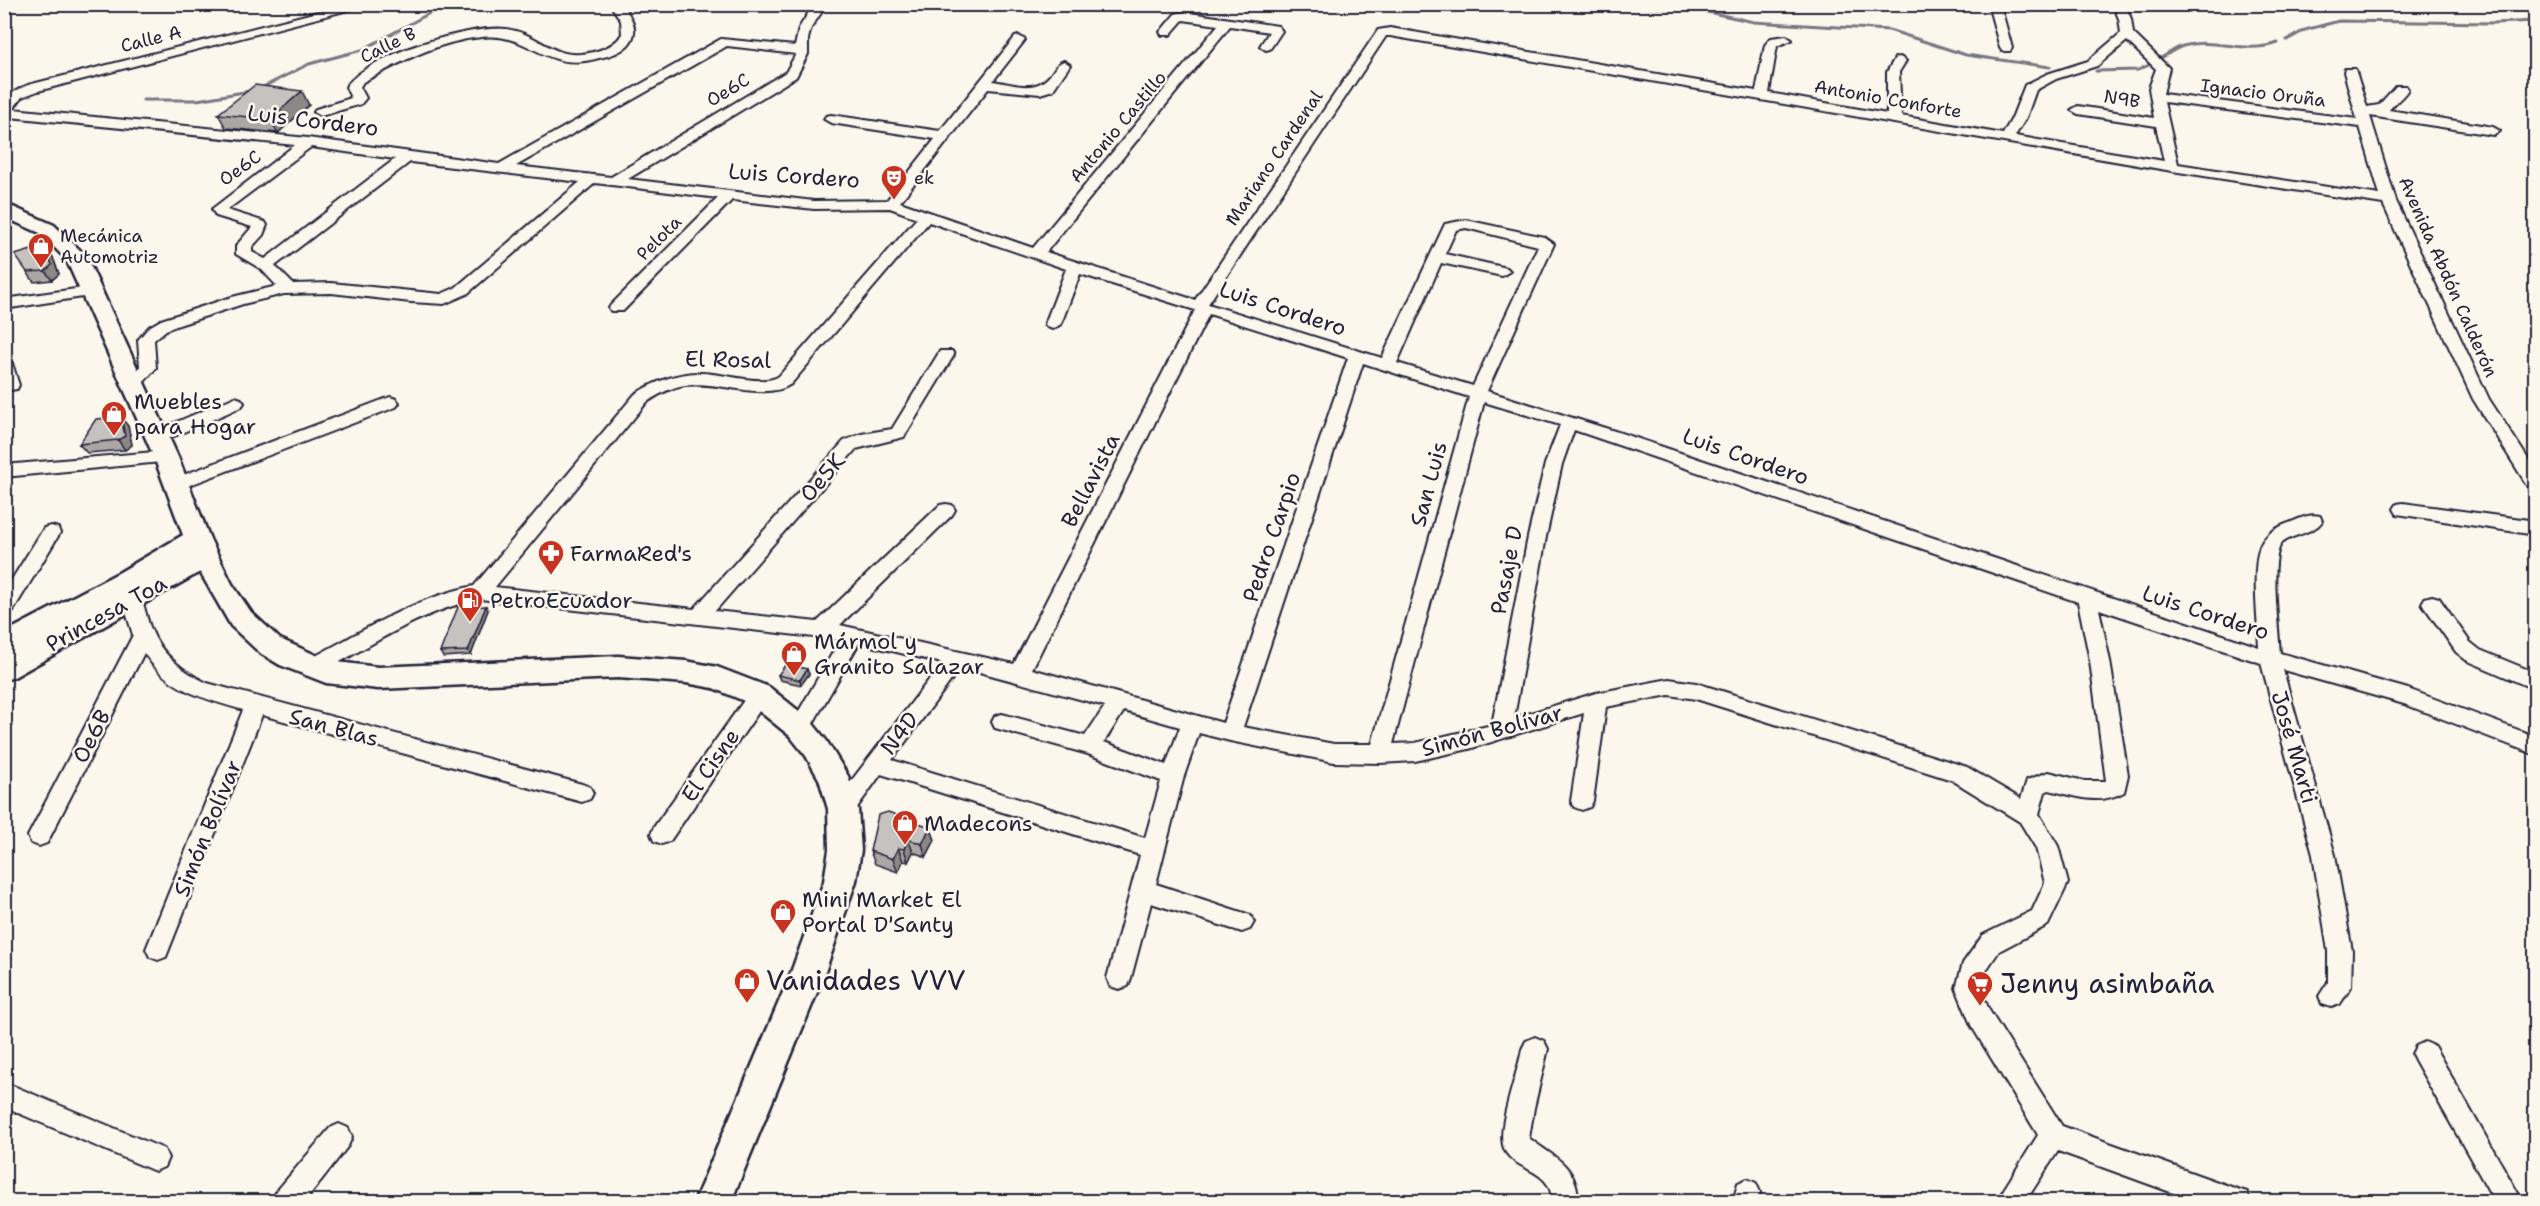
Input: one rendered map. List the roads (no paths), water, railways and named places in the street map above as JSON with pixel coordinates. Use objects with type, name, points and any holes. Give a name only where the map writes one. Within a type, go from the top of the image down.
[{"type":"main road","points":[[4,209],[47,229],[75,256],[161,447],[202,548],[241,619],[270,646],[326,672],[378,678],[609,668],[651,668],[717,678],[759,695],[801,728],[833,776],[843,809],[845,850],[835,900],[806,978],[711,1202]]},
{"type":"main road","name":"Princesa Toa","points":[[4,669],[132,599],[202,548]]},
{"type":"main road","name":"Princesa Toa","points":[[4,646],[129,579],[202,548]]},
{"type":"street","name":"Calle A","points":[[11,94],[365,4]]},
{"type":"street","name":"Calle B","points":[[321,112],[356,101],[359,98],[353,87],[358,79],[446,38],[496,33],[518,36],[555,57],[599,56],[619,46],[628,32],[628,25],[616,4]]},
{"type":"street","name":"Oe6C","points":[[616,180],[791,74],[799,63],[802,30],[821,4]]},
{"type":"street","points":[[1994,4],[2006,48]]},
{"type":"street","points":[[2119,4],[2125,19],[2127,34],[2163,68],[2156,88],[2156,97],[2172,166]]},
{"type":"street","points":[[1166,32],[1179,17],[1183,16],[1274,29],[1276,32],[1266,46]]},
{"type":"street","name":"Antonio Castillo","points":[[1036,254],[1227,22]]},
{"type":"street","name":"Antonio Conforte","points":[[1382,33],[2389,201]]},
{"type":"street","name":"Mariano Cardenal","points":[[1202,307],[1382,33]]},
{"type":"street","points":[[2007,138],[2019,118],[2030,88],[2062,72],[2086,67],[2096,62],[2127,34]]},
{"type":"street","points":[[891,204],[1019,40]]},
{"type":"street","points":[[1762,96],[1771,45],[1775,41],[1786,40]]},
{"type":"street","points":[[501,168],[725,42],[801,50]]},
{"type":"street","points":[[1894,118],[1893,72],[1900,61]]},
{"type":"street","points":[[983,84],[1035,91],[1048,87],[1064,65]]},
{"type":"street","name":"Avenida Abdón Calderón","points":[[2350,72],[2366,115],[2389,201],[2481,399],[2535,486]]},
{"type":"street","points":[[2366,115],[2384,108],[2389,100],[2398,95],[2401,88]]},
{"type":"street","name":"Luis Cordero","points":[[11,94],[6,109],[9,113],[308,142],[407,157],[814,205],[891,204],[925,218],[1075,267],[1570,422],[2086,598],[2270,658],[2408,697],[2514,736],[2535,747]]},
{"type":"street","name":"Ignacio Oruña","points":[[2156,97],[2366,115],[2493,131]]},
{"type":"street","name":"N9B","points":[[2078,110],[2161,123]]},
{"type":"street","points":[[831,119],[943,136]]},
{"type":"street","name":"Oe6C","points":[[288,288],[266,266],[244,254],[244,246],[258,232],[260,225],[221,213],[219,209],[308,142]]},
{"type":"street","points":[[266,266],[407,157]]},
{"type":"street","points":[[132,385],[148,368],[146,340],[157,328],[205,311],[288,288],[344,289],[444,299],[461,291],[592,179]]},
{"type":"street","name":"Pelota","points":[[617,308],[729,195]]},
{"type":"street","name":"El Rosal","points":[[480,592],[640,398],[654,387],[689,377],[708,377],[769,387],[778,385],[785,380],[925,218]]},
{"type":"street","name":"San Luis","points":[[1380,754],[1478,393],[1546,244],[1539,240],[1457,224],[1450,227],[1436,257]]},
{"type":"street","points":[[1388,364],[1436,257],[1502,271]]},
{"type":"street","points":[[1053,324],[1075,267]]},
{"type":"street","points":[[4,295],[89,288]]},
{"type":"street","points":[[4,304],[89,288]]},
{"type":"street","name":"Bellavista","points":[[1019,674],[1202,307]]},
{"type":"street","name":"Oe5K","points":[[700,615],[850,445],[856,441],[898,433],[946,356]]},
{"type":"street","name":"Pedro Carpio","points":[[1230,733],[1357,356]]},
{"type":"street","points":[[4,363],[11,385]]},
{"type":"street","points":[[4,471],[161,447],[235,403]]},
{"type":"street","points":[[176,484],[390,403]]},
{"type":"street","name":"Pasaje D","points":[[1501,731],[1531,562],[1548,487],[1565,431],[1570,422]]},
{"type":"street","points":[[2403,509],[2535,528]]},
{"type":"street","points":[[823,629],[946,510]]},
{"type":"street","name":"José Marti","points":[[2313,521],[2289,530],[2275,539],[2268,549],[2266,569],[2270,658],[2324,855],[2340,951],[2342,976],[2339,987],[2331,996]]},
{"type":"street","points":[[4,609],[51,533]]},
{"type":"street","name":"Simón Bolívar","points":[[313,667],[423,608],[449,598],[480,592],[854,634],[1019,674],[1230,733],[1334,753],[1415,752],[1470,740],[1596,701],[1669,687],[1696,691],[1959,773],[2028,815],[2048,846],[2057,883],[2040,918],[1991,943],[1972,971],[1968,988],[1980,1017],[2053,1136]]},
{"type":"street","points":[[2028,815],[2035,786],[2041,782],[2049,781],[2099,792],[2116,786],[2117,775],[2100,661],[2086,598]]},
{"type":"street","name":"San Blas","points":[[132,599],[143,635],[162,662],[180,679],[201,690],[582,793]]},
{"type":"street","points":[[2432,603],[2463,647],[2473,655],[2535,682]]},
{"type":"street","points":[[801,728],[854,634]]},
{"type":"street","name":"Oe6B","points":[[39,836],[143,635]]},
{"type":"street","name":"N4D","points":[[843,809],[957,658]]},
{"type":"street","name":"El Cisne","points":[[662,834],[759,695]]},
{"type":"street","points":[[1582,801],[1596,701]]},
{"type":"street","points":[[1090,746],[1119,702]]},
{"type":"street","name":"Simón Bolívar","points":[[158,949],[255,706]]},
{"type":"street","points":[[1002,722],[1090,746],[1173,776]]},
{"type":"street","points":[[1119,978],[1173,776],[1192,723]]},
{"type":"street","points":[[876,764],[1154,850]]},
{"type":"street","points":[[1143,891],[1242,922]]},
{"type":"street","points":[[1535,1049],[1531,1072],[1520,1106],[1516,1144],[1528,1155],[1551,1167],[1561,1177],[1566,1194],[1565,1202]]},
{"type":"street","points":[[2425,1054],[2510,1202]]},
{"type":"street","points":[[4,1094],[155,1158]]},
{"type":"street","points":[[2009,1202],[2053,1136],[2237,1202]]},
{"type":"street","points":[[286,1202],[339,1137]]},
{"type":"waterway","points":[[261,88],[309,64],[362,50],[439,8],[452,4]]},
{"type":"waterway","points":[[1532,4],[1689,8],[1754,22],[1889,30],[1966,55],[2050,67]]},
{"type":"waterway","points":[[2287,40],[2305,30],[2339,21],[2494,23],[2536,21]]},
{"type":"waterway","points":[[2158,60],[2180,47],[2195,44],[2253,47],[2278,43]]},
{"type":"waterway","points":[[2096,71],[2138,70],[2149,65]]},
{"type":"waterway","points":[[143,100],[197,100],[250,91]]},
{"type":"place","name":"ek","points":[[894,201]]},
{"type":"place","name":"Mecánica Automotriz","points":[[41,269]]},
{"type":"place","name":"Muebles para Hogar","points":[[114,437]]},
{"type":"place","name":"FarmaRed's","points":[[551,576]]},
{"type":"place","name":"PetroEcuador","points":[[470,623]]},
{"type":"place","name":"Mármol y Granito Salazar","points":[[794,677]]},
{"type":"place","name":"Madecons","points":[[905,846]]},
{"type":"place","name":"Mini Market El Portal D'Santy","points":[[783,935]]},
{"type":"place","name":"Vanidades VVV","points":[[747,1004]]},
{"type":"place","name":"Jenny asimbaña","points":[[1980,1007]]}]
